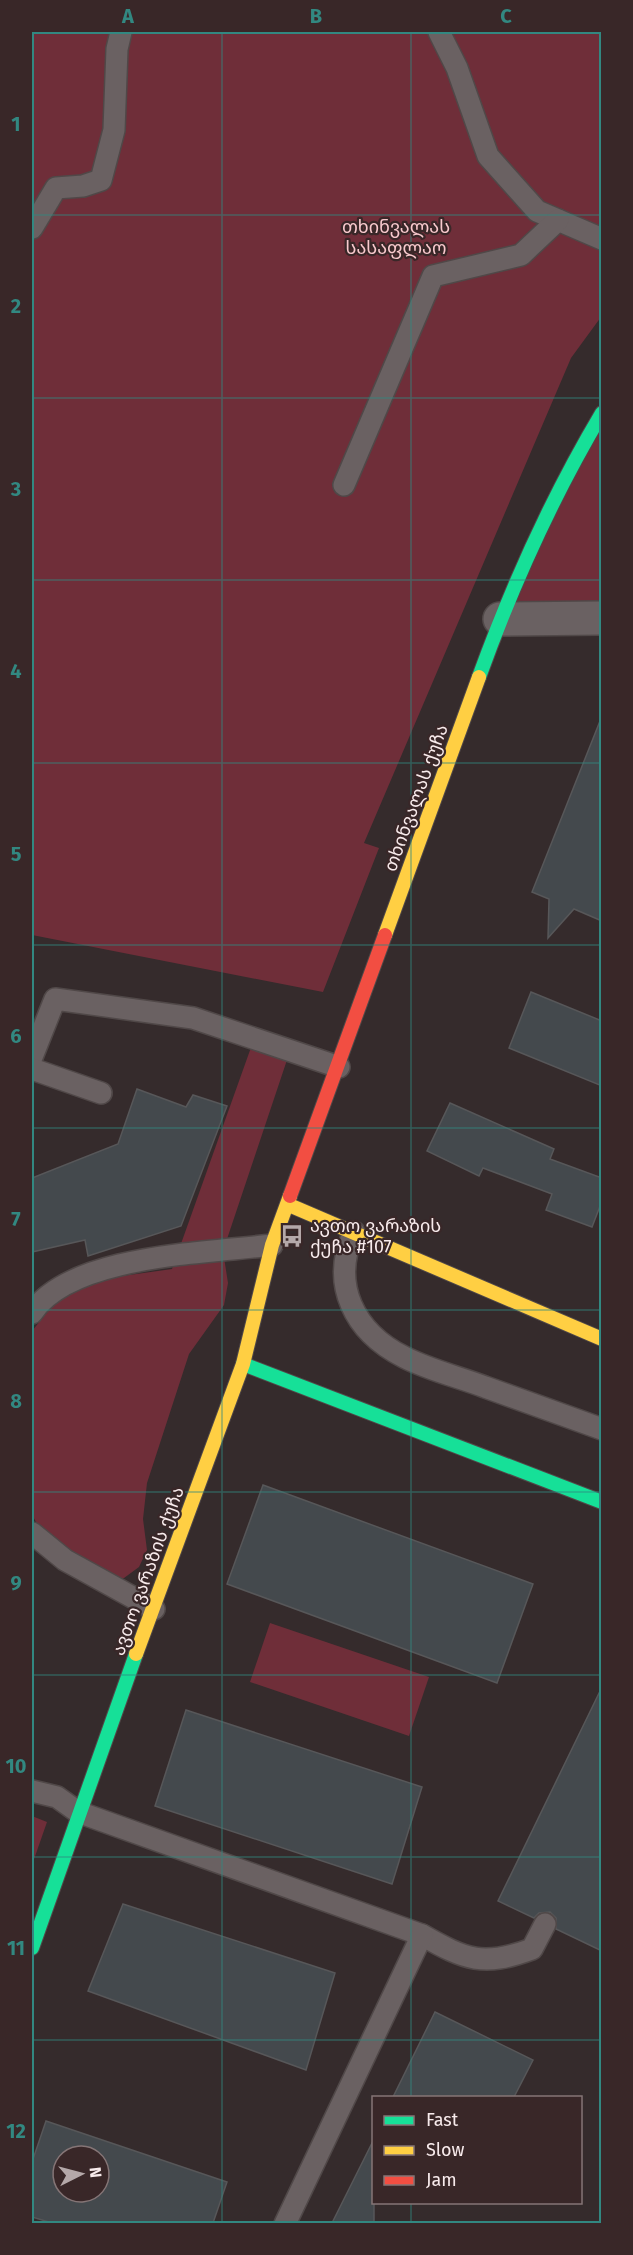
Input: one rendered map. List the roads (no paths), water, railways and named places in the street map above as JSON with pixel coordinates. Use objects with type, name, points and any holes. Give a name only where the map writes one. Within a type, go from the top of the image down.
[{"type":"street","name":"თხინვალას ქუჩა","points":[[289,1204],[500,619],[567,472],[602,413]]},
{"type":"street","points":[[500,619],[602,618]]},
{"type":"street","points":[[289,1204],[602,1340]]},
{"type":"street","name":"ავთო ვარაზის ქუჩა","points":[[32,1948],[78,1812],[243,1364],[272,1245],[289,1204]]},
{"type":"street","points":[[243,1364],[602,1502]]},
{"type":"lane","points":[[32,228],[56,188],[83,186],[101,180],[114,130],[117,49],[121,32]]},
{"type":"lane","points":[[439,32],[457,68],[488,156],[537,211],[602,239]]},
{"type":"lane","points":[[344,485],[433,276],[521,255],[558,220]]},
{"type":"lane","points":[[32,1057],[55,999],[193,1018],[339,1067]]},
{"type":"lane","points":[[32,1069],[101,1094]]},
{"type":"lane","points":[[354,1232],[345,1252],[343,1274],[347,1300],[369,1332],[403,1357],[602,1429]]},
{"type":"lane","points":[[32,1313],[40,1300],[76,1277],[136,1261],[272,1245]]},
{"type":"lane","points":[[32,1533],[65,1560],[153,1609]]},
{"type":"lane","points":[[32,1791],[57,1797],[78,1812],[422,1935],[451,1952],[482,1960],[507,1958],[532,1948],[545,1924]]},
{"type":"lane","points":[[285,2223],[422,1935]]},
{"type":"place","name":"ავთო ვარაზის ქუჩა #107","points":[[292,1236]]},
{"type":"park label","name":"თხინვალას სასაფლაო","points":[[396,237]]}]
